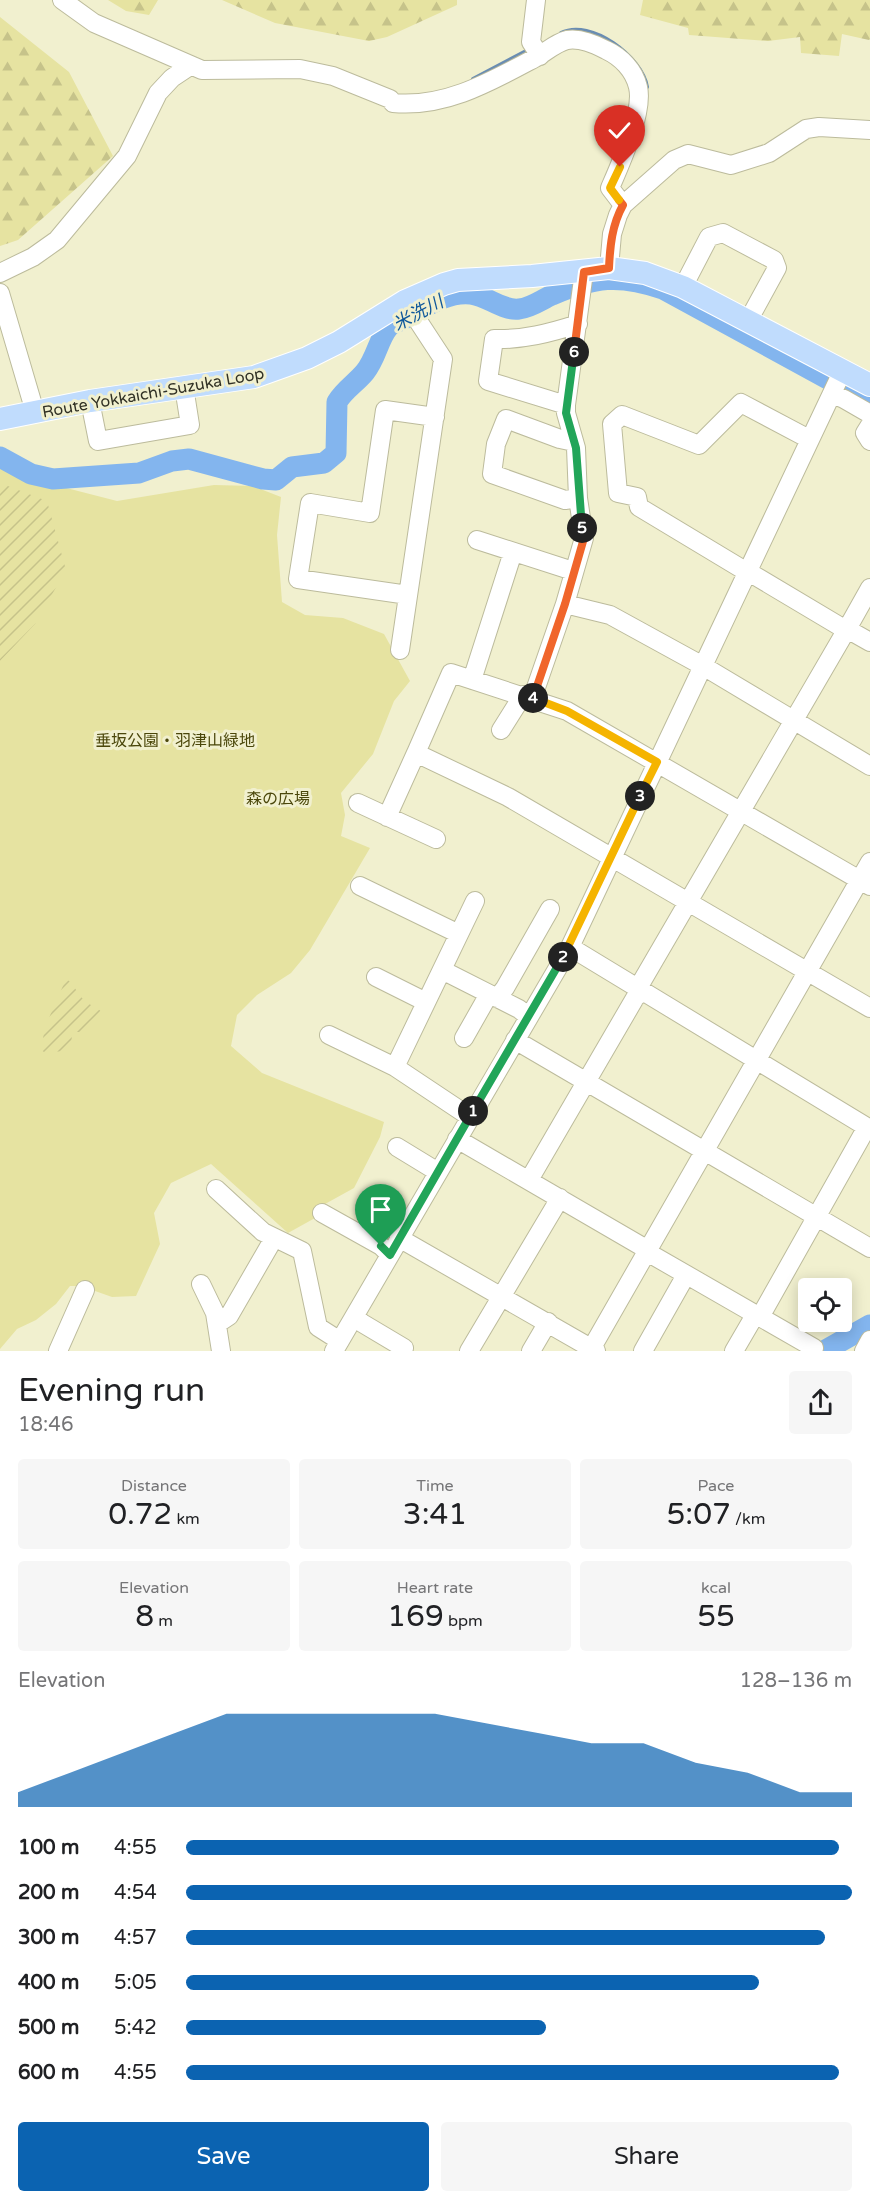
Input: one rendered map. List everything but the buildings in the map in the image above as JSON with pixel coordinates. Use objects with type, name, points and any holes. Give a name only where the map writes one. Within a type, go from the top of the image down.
[{"type":"main road","name":"Route Yokkaichi-Suzuka Loop","points":[[0,419],[90,401],[254,377],[339,342],[406,303],[444,284],[458,280],[599,270],[645,273],[683,287],[870,385]]},
{"type":"street","points":[[62,0],[94,23],[202,70],[288,68],[313,71],[354,84],[390,99],[393,103],[410,105],[448,99],[502,76],[536,51],[578,39],[617,56],[636,80],[639,89],[636,116],[626,152],[610,188],[619,199],[618,215],[599,270],[582,296],[566,405],[574,441],[578,498],[584,538],[565,604],[528,697],[501,730]]},
{"type":"street","points":[[536,0],[536,51]]},
{"type":"street","points":[[0,273],[33,257],[57,240],[127,156],[158,93],[172,78],[190,66]]},
{"type":"street","points":[[619,199],[688,154],[731,165],[769,153],[806,129],[819,127],[870,130]]},
{"type":"street","points":[[683,287],[709,237],[723,233],[774,260],[777,268],[748,321]]},
{"type":"street","points":[[0,293],[5,327],[35,412]]},
{"type":"street","points":[[399,650],[443,359],[406,303]]},
{"type":"street","points":[[566,405],[488,381],[494,339],[513,340],[578,324]]},
{"type":"street","points":[[216,1189],[263,1232],[302,1251],[318,1327],[337,1346],[570,947],[611,856],[842,372]]},
{"type":"street","points":[[90,401],[98,441],[190,425],[184,387]]},
{"type":"street","points":[[832,393],[870,414]]},
{"type":"street","points":[[809,439],[741,403],[699,445],[622,415],[612,424],[618,492],[637,497],[639,507],[870,642]]},
{"type":"street","points":[[408,595],[298,579],[310,503],[370,513],[385,410],[435,417]]},
{"type":"street","points":[[574,441],[560,439],[506,419],[496,444],[492,474],[565,500],[578,498]]},
{"type":"street","points":[[870,425],[865,433],[870,441]]},
{"type":"street","points":[[477,540],[573,572]]},
{"type":"street","points":[[472,680],[513,552]]},
{"type":"street","points":[[529,1180],[870,588]]},
{"type":"street","points":[[565,604],[610,615],[703,666],[870,766]]},
{"type":"street","points":[[387,817],[451,673],[567,711],[866,883]]},
{"type":"street","points":[[416,753],[508,797],[870,1008]]},
{"type":"street","points":[[358,803],[436,839]]},
{"type":"street","points":[[399,1238],[593,1350],[833,924],[866,883],[870,862]]},
{"type":"street","points":[[360,886],[459,934]]},
{"type":"street","points":[[395,1067],[475,901]]},
{"type":"street","points":[[464,1038],[493,996],[505,988],[550,909]]},
{"type":"street","points":[[570,947],[869,1128],[734,1351]]},
{"type":"street","points":[[442,970],[519,1009],[529,1017]]},
{"type":"street","points":[[376,977],[426,1002]]},
{"type":"street","points":[[329,1035],[395,1067],[470,1117]]},
{"type":"street","points":[[515,1040],[870,1248]]},
{"type":"street","points":[[457,1139],[814,1348]]},
{"type":"street","points":[[397,1147],[438,1172]]},
{"type":"street","points":[[469,1351],[560,1198]]},
{"type":"street","points":[[322,1213],[381,1246],[390,1255]]},
{"type":"street","points":[[217,1324],[229,1316],[274,1238]]},
{"type":"street","points":[[643,1351],[686,1275]]},
{"type":"street","points":[[201,1284],[215,1312],[221,1351]]},
{"type":"street","points":[[58,1351],[85,1290]]},
{"type":"street","points":[[355,1316],[362,1323],[404,1348]]},
{"type":"street","points":[[531,1351],[548,1322]]},
{"type":"street","points":[[864,1351],[870,1340]]},
{"type":"green space","points":[[108,0],[158,0],[149,15],[126,11]]},
{"type":"green space","points":[[222,0],[457,0],[457,5],[387,37],[369,41],[275,23]]},
{"type":"green space","points":[[643,0],[870,0],[870,39],[842,34],[839,56],[801,53],[800,37],[768,41],[689,35],[688,28],[640,15]]},
{"type":"green space","points":[[0,17],[69,72],[113,156],[18,240],[0,246]]},
{"type":"green space","name":"垂坂公園・羽津山緑地","points":[[0,463],[43,482],[117,501],[214,485],[253,486],[281,497],[277,535],[282,602],[305,615],[343,618],[384,634],[410,681],[394,701],[373,754],[341,793],[345,815],[341,836],[370,848],[310,950],[291,973],[257,995],[237,1015],[231,1046],[262,1073],[384,1122],[380,1137],[354,1188],[325,1204],[315,1218],[288,1233],[211,1164],[171,1183],[154,1213],[160,1244],[136,1296],[112,1297],[81,1286],[70,1286],[56,1304],[36,1320],[17,1329],[0,1349]]},
{"type":"green space","points":[[0,483],[47,501],[66,570],[35,624],[0,661]]},
{"type":"green space","points":[[66,979],[85,1001],[104,1015],[88,1032],[72,1032],[71,1051],[44,1052],[41,1050],[45,1027]]},
{"type":"waterway","points":[[561,33],[573,30],[586,31],[613,43],[636,64],[647,87]]},
{"type":"waterway","points":[[473,79],[530,49]]},
{"type":"waterway","name":"米洗川","points":[[0,457],[31,474],[53,479],[139,473],[172,461],[189,459],[263,479],[276,480],[292,467],[324,463],[336,453],[337,402],[369,367],[385,332],[393,324],[436,301],[453,295],[477,295],[507,308],[519,309],[581,284],[607,280],[633,281],[663,289],[870,402]]},
{"type":"waterway","points":[[824,1351],[870,1325]]},
{"type":"route","points":[[381,1246],[390,1255],[570,947],[657,762],[567,711],[532,699],[565,604],[584,538],[578,498],[576,448],[566,413],[566,405],[584,272],[609,268],[612,234],[623,205],[610,188],[620,167]]},
{"type":"park label","name":"森の広場","points":[[278,798]]}]
